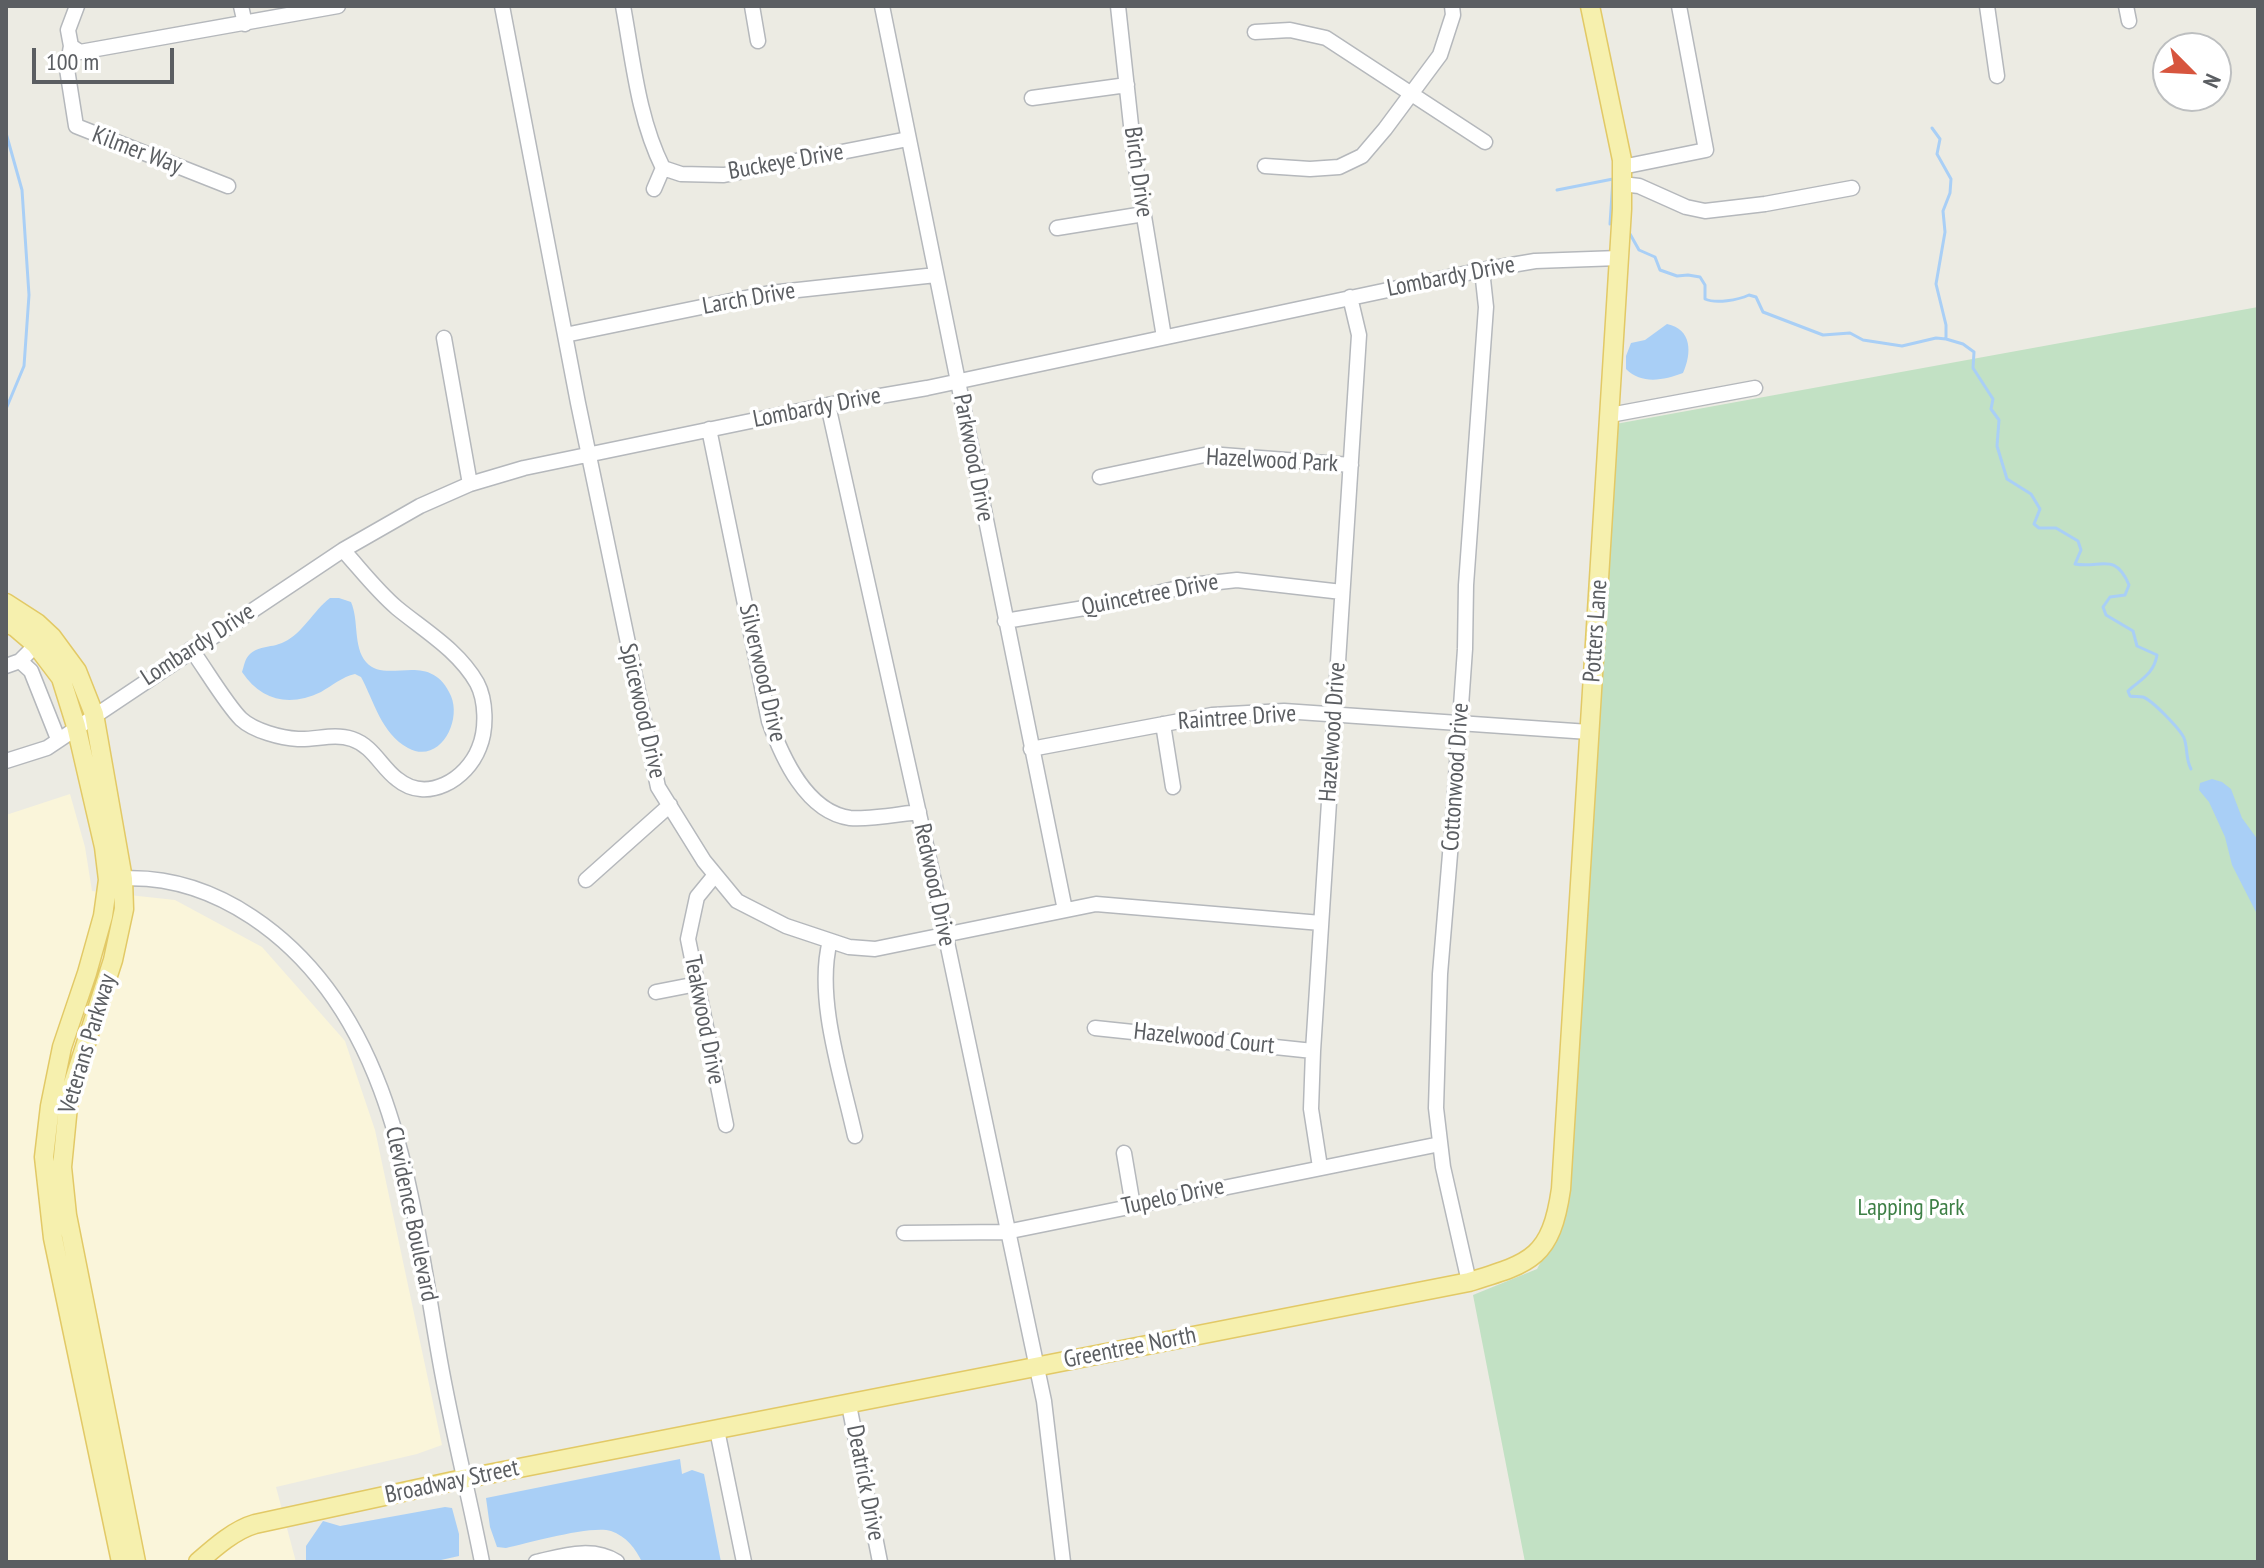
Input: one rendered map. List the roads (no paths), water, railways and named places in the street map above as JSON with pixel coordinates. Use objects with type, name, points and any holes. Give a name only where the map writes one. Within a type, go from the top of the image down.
[{"type":"main road","name":"Potters Lane","points":[[1538,1253],[1556,1223],[1561,1189],[1619,258],[1622,175],[1590,6]]},
{"type":"main road","name":"Veterans Parkway","points":[[6,603],[37,623],[65,653],[77,671],[94,714],[115,879]]},
{"type":"main road","name":"Veterans Parkway","points":[[6,623],[36,645],[61,678],[76,726],[104,847],[124,909],[113,960],[83,1047],[67,1107],[59,1216],[121,1562]]},
{"type":"main road","name":"Veterans Parkway","points":[[59,1216],[136,1562]]},
{"type":"main road","name":"Greentree North","points":[[717,1430],[1469,1282],[1516,1268],[1538,1253]]},
{"type":"main road","name":"Broadway Street","points":[[198,1562],[247,1526],[463,1479],[717,1430]]},
{"type":"street","name":"Kilmer Way","points":[[77,6],[68,30],[71,46],[67,69],[76,126],[228,186]]},
{"type":"street","points":[[241,6],[245,24]]},
{"type":"street","points":[[71,46],[80,52],[338,6]]},
{"type":"street","name":"Spicewood Drive","points":[[502,6],[588,455],[658,787],[715,875],[737,901],[786,926],[849,947],[875,949],[1096,904],[1321,923]]},
{"type":"street","points":[[623,6],[642,110],[652,147],[663,168],[654,189]]},
{"type":"street","points":[[752,6],[758,41]]},
{"type":"street","name":"Parkwood Drive","points":[[882,6],[1065,910]]},
{"type":"street","name":"Birch Drive","points":[[1118,6],[1135,162],[1164,337]]},
{"type":"street","points":[[1265,166],[1339,167],[1362,156],[1440,55],[1453,15],[1452,6]]},
{"type":"street","points":[[1622,175],[1706,150],[1679,6]]},
{"type":"street","points":[[1987,6],[1997,76]]},
{"type":"street","points":[[2126,6],[2129,21]]},
{"type":"street","points":[[1255,32],[1290,30],[1326,38],[1485,142]]},
{"type":"street","points":[[1032,98],[1127,85]]},
{"type":"street","name":"Buckeye Drive","points":[[663,168],[681,174],[724,175],[908,139]]},
{"type":"street","points":[[1622,175],[1686,207],[1705,211],[1852,188]]},
{"type":"street","points":[[1057,228],[1144,214]]},
{"type":"street","name":"Lombardy Drive","points":[[6,761],[47,748],[343,550],[420,506],[470,484],[524,468],[957,381],[1482,270],[1535,261],[1619,258]]},
{"type":"street","name":"Cottonwood Drive","points":[[1469,1282],[1440,1144],[1436,1108],[1440,974],[1460,723],[1466,585],[1486,307],[1482,270]]},
{"type":"street","name":"Larch Drive","points":[[565,335],[770,293],[936,275]]},
{"type":"street","name":"Hazelwood Drive","points":[[1320,1167],[1311,1109],[1313,1051],[1359,335],[1350,297]]},
{"type":"street","points":[[444,338],[470,484]]},
{"type":"street","points":[[1610,415],[1755,388]]},
{"type":"street","name":"Redwood Drive","points":[[828,405],[919,812],[1044,1401],[1063,1562]]},
{"type":"street","name":"Silverwood Drive","points":[[709,429],[769,721],[782,755],[811,797],[829,811],[850,818],[919,812]]},
{"type":"street","name":"Hazelwood Park","points":[[1100,477],[1209,454],[1351,465]]},
{"type":"street","points":[[191,649],[241,719],[259,730],[297,739],[333,736],[354,739],[371,750],[398,781],[421,790],[447,785],[464,772],[479,749],[485,722],[478,685],[461,661],[377,589],[343,550]]},
{"type":"street","name":"Quincetree Drive","points":[[1005,621],[1115,603],[1191,585],[1237,580],[1342,592]]},
{"type":"street","points":[[36,645],[13,664],[31,671],[58,739]]},
{"type":"street","name":"Raintree Drive","points":[[1031,749],[1212,715],[1284,711],[1589,732]]},
{"type":"street","points":[[1163,724],[1173,787]]},
{"type":"street","points":[[586,880],[670,805]]},
{"type":"street","name":"Teakwood Drive","points":[[715,875],[697,897],[688,939],[726,1125]]},
{"type":"street","name":"Clevidence Boulevard","points":[[115,879],[187,884],[232,904],[274,932],[313,972],[348,1020],[367,1054],[387,1103],[403,1161],[463,1479],[482,1562]]},
{"type":"street","points":[[830,941],[825,961],[824,992],[855,1136]]},
{"type":"street","points":[[656,992],[697,984]]},
{"type":"street","name":"Hazelwood Court","points":[[1095,1028],[1313,1051]]},
{"type":"street","name":"Tupelo Drive","points":[[904,1233],[1006,1232],[1440,1144]]},
{"type":"street","points":[[1124,1153],[1133,1206]]},
{"type":"street","name":"Deatrick Drive","points":[[849,1405],[880,1562]]},
{"type":"street","points":[[717,1430],[744,1562]]},
{"type":"street","points":[[536,1562],[592,1552],[604,1554],[617,1562]]},
{"type":"water","points":[[1667,324],[1681,331],[1688,343],[1688,358],[1683,373],[1653,380],[1632,374],[1626,369],[1626,356],[1631,343],[1645,340]]},
{"type":"water","points":[[330,598],[351,602],[359,649],[366,662],[385,671],[420,670],[442,682],[454,706],[450,728],[438,746],[419,752],[399,742],[379,716],[361,677],[355,674],[309,697],[287,700],[267,695],[242,672],[249,655],[291,638]]},
{"type":"water","points":[[2212,779],[2231,789],[2242,818],[2258,840],[2258,916],[2232,865],[2225,837],[2209,802],[2199,790],[2200,783]]},
{"type":"water","points":[[680,1459],[682,1474],[692,1470],[704,1474],[721,1562],[642,1562],[626,1540],[616,1533],[602,1530],[575,1532],[506,1548],[497,1547],[490,1527],[486,1498]]},
{"type":"water","points":[[452,1508],[459,1534],[459,1556],[432,1562],[306,1562],[306,1546],[323,1521],[340,1526]]},
{"type":"waterway","points":[[1932,128],[1940,139],[1937,154],[1951,179],[1950,193],[1943,211],[1945,232],[1936,284],[1946,325],[1946,339]]},
{"type":"waterway","points":[[6,133],[22,190],[29,295],[24,366],[6,409]]},
{"type":"waterway","points":[[1557,190],[1613,179],[1610,224]]},
{"type":"waterway","points":[[1630,234],[1639,250],[1655,257],[1660,270],[1677,276],[1700,277],[1705,285],[1705,299],[1721,301],[1749,295],[1756,297],[1763,312],[1823,335],[1850,333],[1863,340],[1902,346],[1936,338],[1946,339],[1963,344],[1974,352],[1973,368],[1993,399],[1991,409],[1999,420],[1997,446],[2007,479],[2031,494],[2040,509],[2034,524],[2039,528],[2056,528],[2078,541],[2081,550],[2075,564],[2112,565],[2124,575],[2129,585],[2125,595],[2110,597],[2103,607],[2106,615],[2133,631],[2137,646],[2157,655],[2150,672],[2128,691],[2130,696],[2147,699],[2177,728],[2184,738],[2191,769]]},
{"type":"park label","name":"Lapping Park","points":[[1911,1208]]}]
